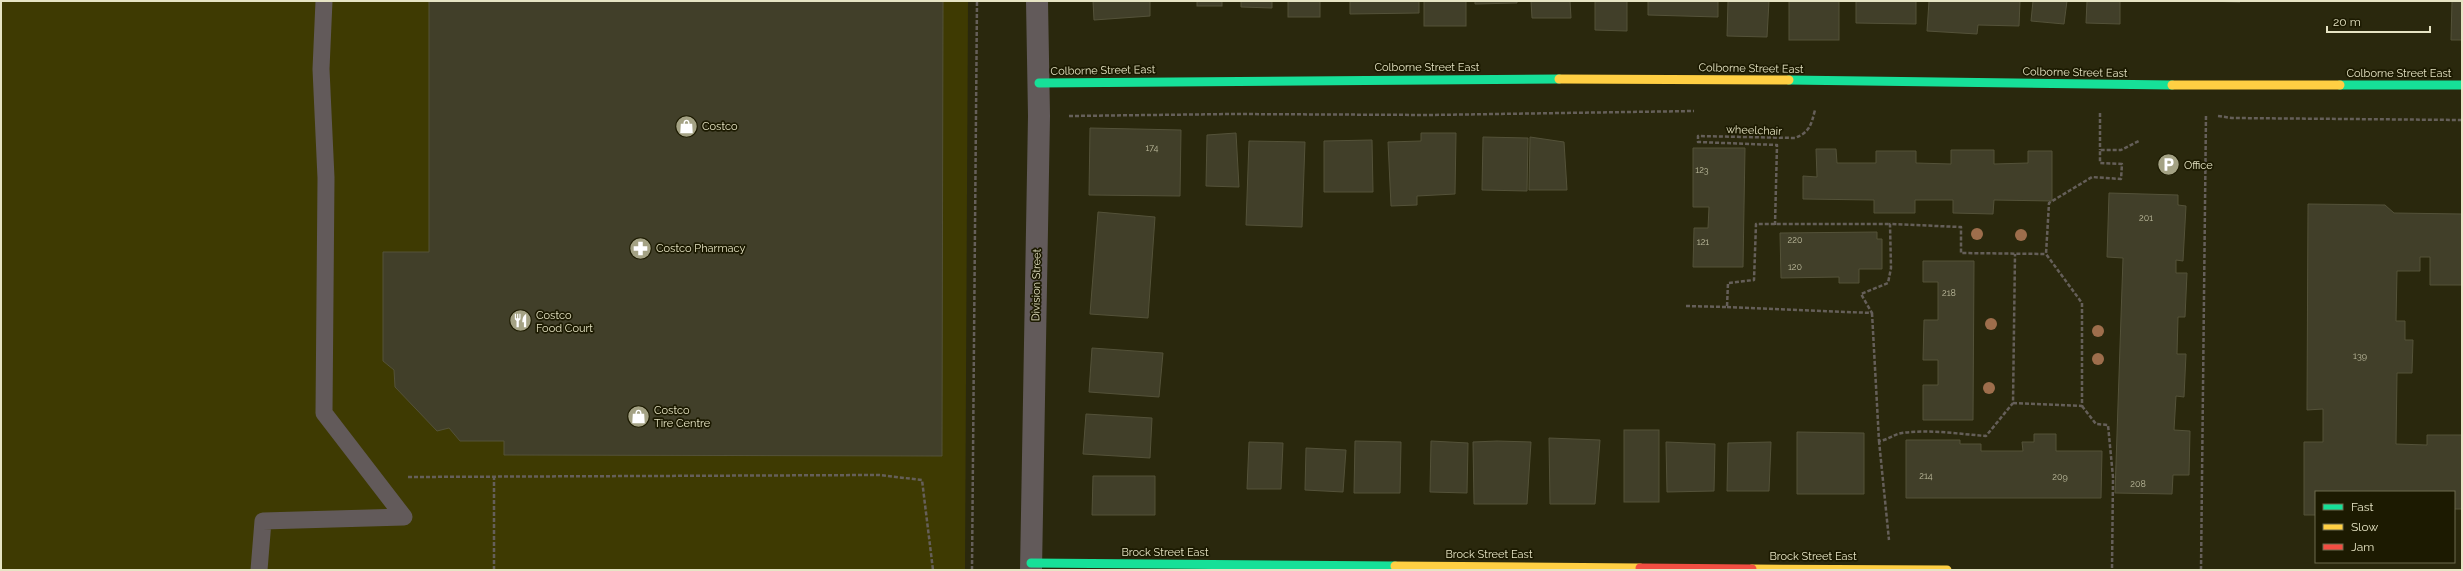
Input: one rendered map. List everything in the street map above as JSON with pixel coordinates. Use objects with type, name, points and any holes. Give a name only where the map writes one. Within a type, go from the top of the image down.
[{"type":"street","name":"Division Street","points":[[1031,566],[1040,83],[1037,1]]},
{"type":"street","name":"Colborne Street East","points":[[1040,83],[1633,78],[2203,85],[2462,85]]},
{"type":"street","name":"Brock Street East","points":[[1031,566],[1892,568],[1947,570]]},
{"type":"lane","points":[[259,570],[263,521],[404,517],[324,413],[326,178],[321,69],[324,1]]},
{"type":"path","points":[[972,570],[977,1]]},
{"type":"path","points":[[2201,570],[2206,114],[2203,85]]},
{"type":"path","points":[[1807,109],[1823,109]]},
{"type":"path","name":"wheelchair","points":[[1776,225],[1777,145],[1698,142],[1698,136],[1795,138],[1805,134],[1811,128],[1815,109]]},
{"type":"path","points":[[1066,116],[1232,114],[1430,115],[1697,110]]},
{"type":"path","points":[[2092,113],[2108,113]]},
{"type":"path","points":[[2100,113],[2100,163],[2122,164],[2121,179],[2092,178],[2049,204],[2046,254],[2082,303],[2082,406],[2096,424],[2108,425],[2113,477],[2112,570]]},
{"type":"path","points":[[2198,114],[2232,118],[2462,120]]},
{"type":"path","points":[[2100,150],[2121,150],[2139,141]]},
{"type":"path","points":[[1727,307],[1728,284],[1754,280],[1756,224],[1890,224],[1961,227],[1961,253],[2046,254]]},
{"type":"path","points":[[1890,224],[1891,268],[1888,283],[1861,294],[1872,313],[1879,441],[1892,568]]},
{"type":"path","points":[[1879,441],[1889,440],[1900,433],[1911,432],[1986,436],[2013,403],[2016,254]]},
{"type":"path","points":[[1686,306],[1872,313]]},
{"type":"path","points":[[2013,403],[2082,406]]},
{"type":"path","points":[[373,477],[879,475],[922,480],[933,570]]},
{"type":"path","points":[[494,476],[494,570]]},
{"type":"shaded area","points":[[1,1],[968,1],[965,570],[1,570]]},
{"type":"building","name":"Costco","points":[[429,1],[943,1],[942,456],[504,455],[504,441],[460,441],[449,428],[437,431],[395,387],[394,370],[383,361],[383,252],[429,252]]},
{"type":"building","points":[[1093,1],[1150,1],[1150,16],[1094,20]]},
{"type":"building","points":[[1197,1],[1222,1],[1222,6],[1197,6]]},
{"type":"building","points":[[1241,1],[1272,1],[1272,8],[1241,7]]},
{"type":"building","points":[[1288,1],[1320,1],[1320,17],[1288,17]]},
{"type":"building","points":[[1350,1],[1419,1],[1419,13],[1350,14]]},
{"type":"building","points":[[1424,1],[1466,1],[1466,26],[1424,26]]},
{"type":"building","points":[[1475,1],[1517,1],[1517,3],[1475,4]]},
{"type":"building","points":[[1531,1],[1570,1],[1571,18],[1532,18]]},
{"type":"building","points":[[1595,1],[1627,1],[1627,31],[1595,30]]},
{"type":"building","points":[[1648,1],[1718,1],[1718,17],[1648,15]]},
{"type":"building","points":[[1728,1],[1769,1],[1767,37],[1727,36]]},
{"type":"building","points":[[1789,1],[1839,1],[1839,40],[1789,40]]},
{"type":"building","points":[[1856,1],[1916,1],[1916,24],[1856,23]]},
{"type":"building","points":[[1929,1],[2020,1],[2019,26],[1978,25],[1977,34],[1927,31]]},
{"type":"building","points":[[2033,1],[2067,1],[2064,24],[2031,21]]},
{"type":"building","points":[[2087,1],[2120,1],[2120,24],[2086,23]]},
{"type":"building","points":[[2204,1],[2240,1],[2240,2]]},
{"type":"building","points":[[2452,1],[2462,1],[2462,40],[2451,40]]},
{"type":"building","points":[[1090,128],[1181,130],[1180,196],[1089,195]]},
{"type":"building","points":[[1236,133],[1239,187],[1206,186],[1207,135]]},
{"type":"building","points":[[1421,133],[1456,133],[1455,194],[1417,196],[1417,205],[1391,206],[1388,142],[1421,141]]},
{"type":"building","points":[[1483,137],[1528,138],[1527,191],[1482,190]]},
{"type":"building","points":[[1530,137],[1564,142],[1567,190],[1529,190]]},
{"type":"building","points":[[1372,140],[1373,192],[1324,192],[1324,141]]},
{"type":"building","points":[[1249,141],[1305,142],[1302,227],[1246,225]]},
{"type":"building","points":[[1693,148],[1745,148],[1743,267],[1693,267],[1694,228],[1708,228],[1709,207],[1693,207]]},
{"type":"building","points":[[1816,149],[1836,149],[1837,163],[1876,163],[1876,151],[1916,151],[1916,163],[1951,164],[1951,150],[1994,150],[1994,164],[2028,163],[2028,151],[2052,151],[2052,201],[1994,200],[1993,214],[1953,213],[1953,200],[1915,200],[1915,213],[1874,213],[1874,200],[1803,199],[1803,176],[1817,177]]},
{"type":"building","points":[[2109,193],[2178,195],[2178,205],[2186,206],[2183,261],[2176,260],[2176,273],[2187,273],[2185,317],[2178,317],[2177,354],[2186,354],[2184,397],[2176,396],[2174,430],[2190,431],[2189,475],[2173,475],[2172,494],[2115,493],[2123,258],[2107,257]]},
{"type":"building","points":[[2308,204],[2385,205],[2394,213],[2462,214],[2462,285],[2430,285],[2430,257],[2420,257],[2420,271],[2397,271],[2396,321],[2405,321],[2405,340],[2413,340],[2412,373],[2397,373],[2396,444],[2427,445],[2427,435],[2462,435],[2462,509],[2455,509],[2455,491],[2315,491],[2315,515],[2304,515],[2304,442],[2323,442],[2323,409],[2307,410]]},
{"type":"building","points":[[1098,212],[1155,217],[1148,318],[1090,314]]},
{"type":"building","points":[[1877,232],[1877,239],[1882,239],[1882,269],[1859,269],[1859,283],[1839,283],[1839,277],[1781,278],[1780,233]]},
{"type":"building","points":[[1923,261],[1974,261],[1973,420],[1923,420],[1923,385],[1938,385],[1938,360],[1923,360],[1924,320],[1938,320],[1938,282],[1923,282]]},
{"type":"building","points":[[1092,348],[1163,353],[1159,397],[1089,392]]},
{"type":"building","points":[[1086,414],[1152,418],[1150,458],[1083,454]]},
{"type":"building","points":[[1624,430],[1659,430],[1659,502],[1624,502]]},
{"type":"building","points":[[1797,432],[1864,433],[1864,494],[1797,494]]},
{"type":"building","points":[[2034,434],[2056,434],[2056,451],[2102,451],[2101,498],[1906,498],[1906,440],[1960,440],[1960,444],[1981,444],[1981,451],[2023,451],[2022,442],[2034,442]]},
{"type":"building","points":[[1549,438],[1600,440],[1595,504],[1550,504]]},
{"type":"building","points":[[1355,441],[1401,442],[1400,493],[1354,493]]},
{"type":"building","points":[[1431,441],[1468,443],[1467,493],[1430,492]]},
{"type":"building","points":[[1249,442],[1283,443],[1281,489],[1247,489]]},
{"type":"building","points":[[1473,442],[1531,442],[1527,504],[1474,504]]},
{"type":"building","points":[[1666,442],[1715,444],[1714,491],[1667,492]]},
{"type":"building","points":[[1771,442],[1769,491],[1727,491],[1728,443]]},
{"type":"building","points":[[1306,448],[1346,450],[1343,492],[1305,490]]},
{"type":"building","points":[[1093,476],[1155,476],[1155,515],[1092,515]]},
{"type":"traffic: fast","points":[[1039,83],[1559,79]]},
{"type":"traffic: fast","points":[[1789,80],[2172,85]]},
{"type":"traffic: fast","points":[[2340,85],[2462,85]]},
{"type":"traffic: fast","points":[[1031,563],[1395,566]]},
{"type":"traffic: slow","points":[[1559,79],[1789,80]]},
{"type":"traffic: slow","points":[[2172,85],[2340,85]]},
{"type":"traffic: slow","points":[[1395,566],[1640,568]]},
{"type":"traffic: slow","points":[[1752,569],[1947,570]]},
{"type":"traffic: jam","points":[[1640,568],[1752,569]]},
{"type":"place","name":"Costco","points":[[686,126]]},
{"type":"place","name":"Office","points":[[2168,165]]},
{"type":"place","name":"Costco Pharmacy","points":[[640,248]]},
{"type":"place","name":"Costco Food Court","points":[[521,321]]},
{"type":"place","name":"Costco Tire Centre","points":[[638,416]]}]
